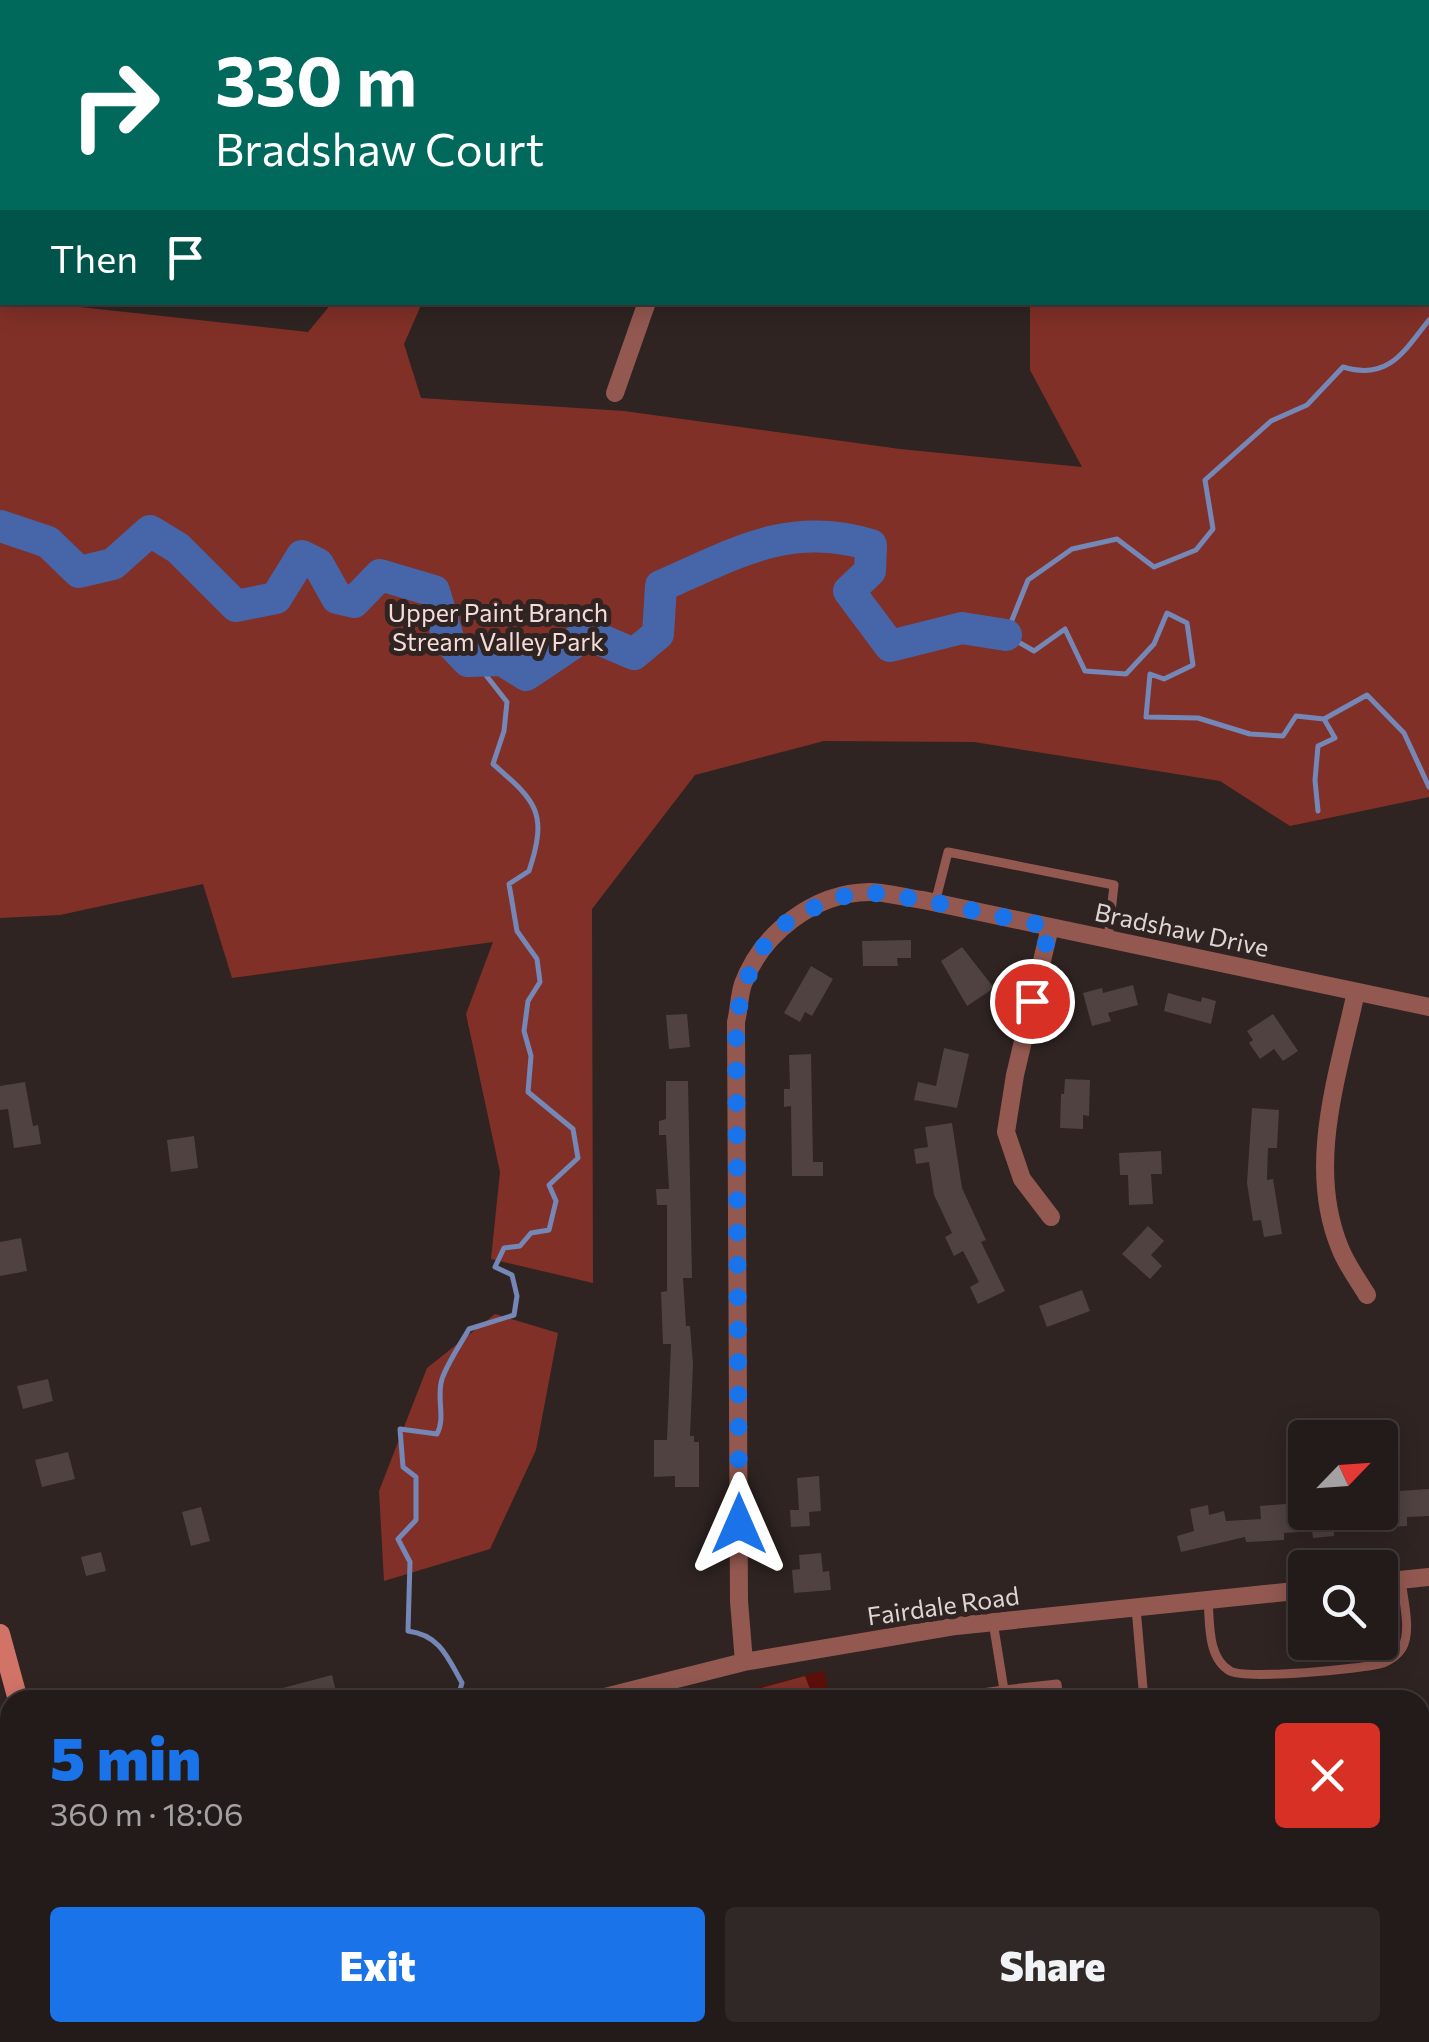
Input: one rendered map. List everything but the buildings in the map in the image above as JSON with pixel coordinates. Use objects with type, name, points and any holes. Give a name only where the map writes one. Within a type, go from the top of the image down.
[{"type":"main road","points":[[0,1634],[15,1690]]},
{"type":"street","points":[[615,393],[646,305]]},
{"type":"street","name":"Bradshaw Drive","points":[[744,1662],[740,1601],[736,1022],[744,984],[765,944],[790,919],[834,898],[868,892],[935,902],[1429,1007]]},
{"type":"street","points":[[1050,927],[1015,1075],[1006,1132],[1022,1179],[1051,1217]]},
{"type":"street","points":[[1356,992],[1331,1108],[1324,1166],[1327,1200],[1340,1249],[1366,1295]]},
{"type":"street","points":[[1398,1580],[1429,1577]]},
{"type":"street","name":"Fairdale Road","points":[[633,1690],[744,1662],[993,1622],[1288,1592]]},
{"type":"lane","points":[[935,902],[948,852],[1114,884],[1108,939]]},
{"type":"lane","points":[[1208,1600],[1213,1646],[1218,1661],[1228,1671],[1256,1676],[1381,1664],[1401,1649],[1406,1636],[1401,1580]]},
{"type":"lane","points":[[1136,1607],[1143,1690]]},
{"type":"lane","points":[[993,1622],[1004,1690],[1057,1684],[1058,1690]]},
{"type":"shaded area","points":[[824,1671],[828,1690],[747,1690]]},
{"type":"green space","name":"Upper Paint Branch Stream Valley Park","points":[[0,305],[61,305],[308,332],[330,305],[421,305],[404,344],[421,398],[624,411],[900,449],[1082,467],[1030,370],[1030,305],[1429,305],[1429,797],[1290,826],[1220,781],[974,742],[824,741],[695,775],[592,909],[593,1283],[491,1259],[500,1172],[466,1014],[493,942],[232,978],[203,884],[60,915],[0,918]]},
{"type":"green space","points":[[495,1314],[558,1333],[536,1450],[490,1549],[384,1581],[379,1491],[427,1368]]},
{"type":"green space","points":[[805,1676],[810,1690],[754,1690]]},
{"type":"waterway","points":[[1429,320],[1394,360],[1372,370],[1343,367],[1307,405],[1271,421],[1205,480],[1213,529],[1196,550],[1154,567],[1117,539],[1072,549],[1028,580],[1006,635],[1034,651],[1065,629],[1085,671],[1126,674],[1154,644],[1167,613],[1187,623],[1193,665],[1164,679],[1150,674],[1146,717],[1198,718],[1250,734],[1283,736],[1296,716],[1324,719],[1367,695],[1404,733],[1429,787]]},
{"type":"waterway","points":[[0,526],[48,542],[79,572],[113,564],[150,531],[178,548],[236,606],[276,598],[302,556],[318,564],[337,598],[354,602],[380,575],[434,591],[449,641],[468,661],[502,660],[526,675],[587,634],[634,654],[658,634],[661,586],[738,552],[814,536],[871,545],[870,571],[849,591],[890,646],[962,628],[1006,635]]},
{"type":"waterway","points":[[460,1690],[462,1683],[435,1643],[408,1631],[410,1562],[398,1539],[416,1520],[416,1477],[403,1467],[400,1429],[437,1434],[442,1379],[469,1329],[514,1315],[517,1296],[512,1275],[495,1267],[504,1248],[520,1246],[531,1233],[549,1230],[556,1201],[549,1185],[578,1158],[573,1129],[528,1092],[531,1056],[524,1031],[528,1001],[540,982],[537,959],[517,931],[509,884],[529,871],[538,822],[529,799],[493,764],[504,731],[507,702],[485,674],[468,661]]},
{"type":"waterway","points":[[1318,811],[1318,746],[1335,738],[1324,719]]},
{"type":"route","points":[[739,1524],[736,1022],[744,984],[765,944],[790,919],[834,898],[868,892],[1050,927],[1032,1001]]}]
